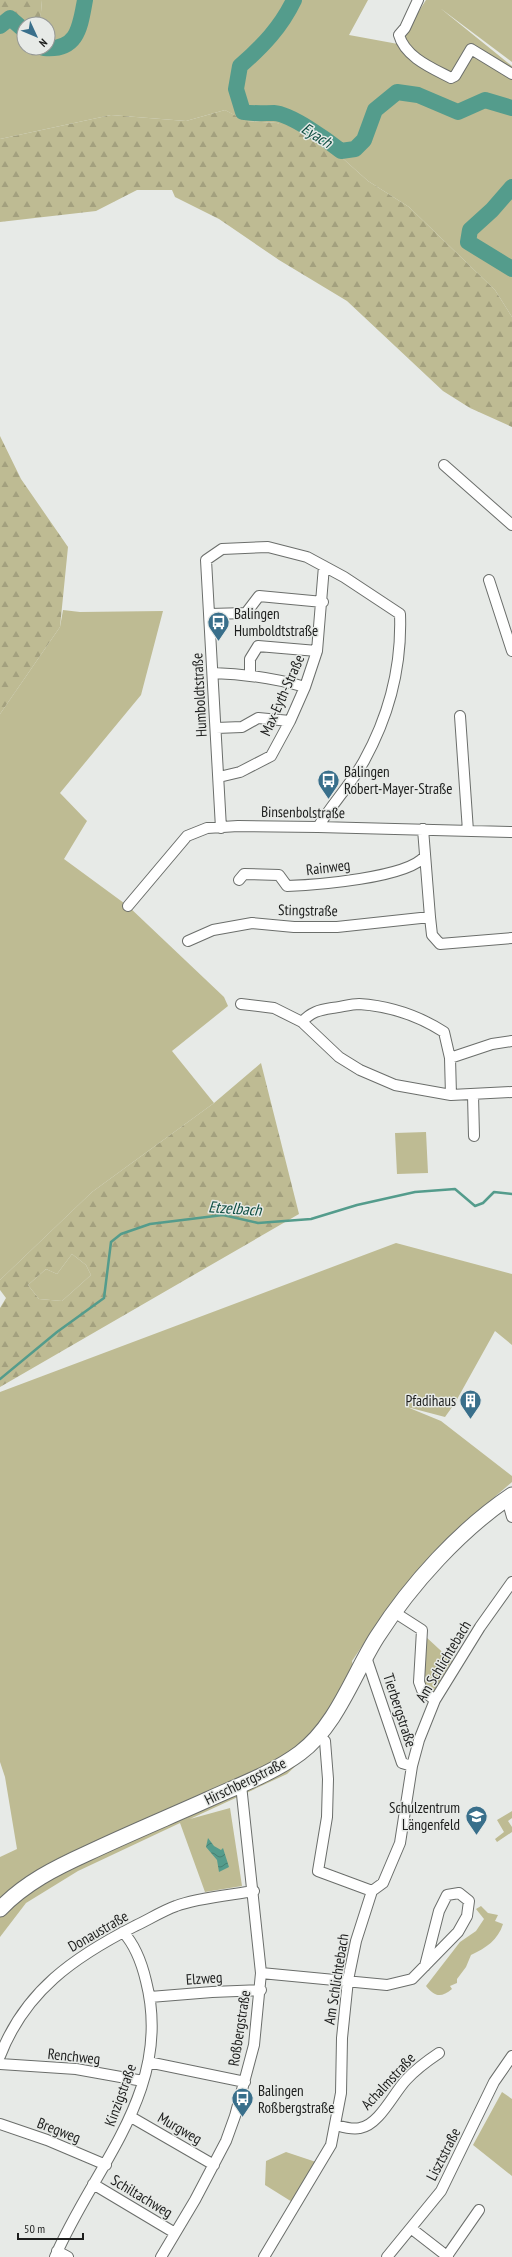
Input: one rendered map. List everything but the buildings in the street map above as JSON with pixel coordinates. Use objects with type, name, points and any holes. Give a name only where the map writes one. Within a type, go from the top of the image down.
[{"type":"street","points":[[418,0],[405,28],[399,35],[402,44],[421,62],[451,78],[455,76],[471,49],[512,74]]},
{"type":"street","points":[[444,465],[512,525]]},
{"type":"street","name":"Humboldtstraße","points":[[221,828],[206,560],[222,549],[268,547],[307,557],[324,566]]},
{"type":"street","points":[[318,826],[363,761],[379,731],[394,690],[401,634],[400,614],[377,597],[324,566]]},
{"type":"street","name":"Max-Eyth-Straße","points":[[218,778],[240,772],[270,756],[290,721],[305,687],[317,652],[323,602],[324,566]]},
{"type":"street","points":[[490,580],[512,651]]},
{"type":"street","points":[[210,614],[246,613],[259,596],[323,602]]},
{"type":"street","points":[[250,674],[250,659],[258,646],[317,652]]},
{"type":"street","points":[[213,673],[250,674],[276,678],[305,687]]},
{"type":"street","points":[[460,716],[468,831]]},
{"type":"street","points":[[216,728],[242,727],[258,718],[290,721]]},
{"type":"street","name":"Binsenbolstraße","points":[[128,906],[187,836],[207,828],[238,826],[318,826],[512,832]]},
{"type":"street","points":[[423,829],[432,936],[440,944],[512,938]]},
{"type":"street","name":"Rainweg","points":[[240,880],[244,874],[279,875],[287,886],[321,885],[406,867],[421,861],[425,856]]},
{"type":"street","name":"Stingstraße","points":[[188,942],[213,930],[252,923],[294,927],[337,927],[430,916]]},
{"type":"street","points":[[241,1004],[274,1008],[302,1022],[339,1057],[360,1070],[395,1085],[451,1095],[512,1092]]},
{"type":"street","points":[[302,1022],[308,1014],[358,1004],[386,1008],[426,1021],[444,1032],[450,1058],[451,1095]]},
{"type":"street","points":[[450,1058],[492,1044],[512,1041]]},
{"type":"street","points":[[473,1095],[474,1136]]},
{"type":"street","points":[[510,1497],[512,1517]]},
{"type":"street","name":"Hirschbergstraße","points":[[0,1909],[43,1873],[241,1785],[281,1766],[302,1751],[318,1735],[336,1711],[366,1657],[394,1612],[446,1549],[477,1520],[510,1497]]},
{"type":"street","name":"Am Schlichtebach","points":[[264,2257],[331,2145],[341,2093],[342,2038],[348,1980],[356,1941],[372,1891],[383,1883],[400,1843],[412,1766],[419,1740],[435,1700],[480,1627],[512,1582]]},
{"type":"street","points":[[394,1612],[422,1630],[420,1682],[422,1690],[435,1700]]},
{"type":"street","name":"Tierbergstraße","points":[[366,1657],[402,1763],[412,1766]]},
{"type":"street","points":[[318,1735],[325,1741],[328,1780],[327,1817],[318,1871],[372,1891]]},
{"type":"street","name":"Roßbergstraße","points":[[161,2257],[214,2165],[235,2116],[254,2045],[262,1973],[241,1785]]},
{"type":"street","name":"Donaustraße","points":[[0,2056],[18,2020],[55,1975],[86,1953],[176,1906],[254,1891]]},
{"type":"street","points":[[262,1973],[348,1980],[387,1985],[412,1979],[425,1966],[458,1932],[467,1916],[469,1900],[459,1893],[447,1895],[439,1911],[425,1966]]},
{"type":"street","name":"Kinzigstraße","points":[[56,2254],[131,2117],[148,2062],[152,2031],[150,1997],[143,1969],[130,1939],[124,1932]]},
{"type":"street","name":"Elzweg","points":[[150,1997],[261,1990]]},
{"type":"street","name":"Achalmstraße","points":[[336,2125],[348,2128],[361,2128],[380,2115],[405,2081],[425,2062],[439,2053]]},
{"type":"street","name":"Lisztstraße","points":[[387,2257],[412,2229],[441,2191],[494,2082],[512,2056]]},
{"type":"street","points":[[148,2062],[245,2082]]},
{"type":"street","name":"Renchweg","points":[[0,2064],[76,2069],[143,2081]]},
{"type":"street","name":"Murgweg","points":[[131,2117],[214,2165]]},
{"type":"street","name":"Bregweg","points":[[0,2124],[47,2140],[106,2165]]},
{"type":"street","name":"Schiltachweg","points":[[93,2184],[175,2233]]},
{"type":"street","points":[[412,2229],[448,2257],[479,2210]]},
{"type":"street","points":[[56,2254],[68,2257]]},
{"type":"green space","points":[[0,0],[42,0],[41,16],[16,16],[16,33],[0,20]]},
{"type":"green space","points":[[42,0],[368,0],[349,35],[398,44],[426,0],[512,0],[512,62],[440,8],[512,66],[512,317],[495,290],[409,207],[368,181],[330,147],[277,123],[245,121],[225,110],[186,121],[111,115],[0,139],[0,20],[16,33],[16,56],[56,56],[56,16],[41,16]]},
{"type":"green space","points":[[225,110],[246,121],[277,123],[304,132],[330,147],[368,181],[409,207],[495,290],[512,317],[512,427],[470,408],[443,391],[347,301],[279,260],[219,219],[175,197],[172,190],[137,190],[96,211],[0,222],[0,139],[111,115],[186,121]]},
{"type":"green space","points":[[0,436],[21,479],[68,547],[60,627],[0,714]]},
{"type":"green space","points":[[63,610],[80,612],[163,611],[141,695],[60,793],[87,821],[64,859],[128,906],[224,997],[228,1006],[172,1051],[214,1103],[92,1192],[0,1280],[0,714],[60,627]]},
{"type":"green space","points":[[261,1063],[299,1214],[0,1387],[0,1308],[6,1298],[0,1290],[0,1280],[92,1192],[214,1103]],"holes":[[[72,1254],[86,1265],[91,1275],[62,1301],[39,1299],[28,1285],[46,1269],[57,1274]]]},
{"type":"green space","points":[[426,1132],[428,1173],[397,1174],[395,1133]]},
{"type":"green space","points":[[396,1243],[512,1274],[512,1345],[495,1331],[455,1403],[445,1417],[407,1407],[441,1421],[512,1476],[512,1482],[455,1531],[381,1618],[352,1661],[356,1683],[318,1745],[287,1774],[190,1819],[230,1808],[242,1886],[205,1892],[180,1823],[78,1871],[26,1903],[0,1937],[0,1857],[17,1849],[5,1777],[0,1762],[0,1392]]},
{"type":"green space","points":[[72,1254],[86,1265],[91,1275],[62,1301],[39,1299],[28,1285],[46,1269],[57,1274]]},
{"type":"green space","points":[[425,1636],[452,1661],[434,1691],[429,1692],[422,1682]]},
{"type":"green space","points":[[512,1811],[512,1818],[508,1821],[512,1827],[512,1832],[497,1842],[495,1839],[504,1832],[497,1820]]},
{"type":"green space","points":[[481,1906],[488,1913],[498,1915],[495,1921],[503,1924],[501,1930],[491,1943],[471,1955],[466,1967],[457,1979],[457,1983],[450,1986],[452,1989],[445,1994],[435,1994],[426,1986],[460,1942],[476,1931],[484,1919],[476,1909]]},
{"type":"green space","points":[[502,2092],[512,2099],[512,2176],[473,2145]]},
{"type":"green space","points":[[286,2152],[319,2163],[297,2205],[265,2185],[266,2161]]},
{"type":"water","points":[[208,1838],[214,1846],[221,1850],[223,1848],[229,1867],[219,1872],[217,1860],[206,1847]]},
{"type":"waterway","name":"Eyach","points":[[56,48],[64,46],[71,41],[75,35],[79,28],[85,0]]},
{"type":"waterway","name":"Eyach","points":[[294,0],[271,36],[240,66],[236,89],[243,112],[281,114],[309,128],[341,151],[355,149],[364,140],[375,110],[397,92],[418,95],[458,112],[485,100],[512,108]]},
{"type":"waterway","name":"Eyach","points":[[0,26],[10,18],[16,23]]},
{"type":"waterway","name":"Eyach","points":[[512,187],[492,210],[470,230],[468,242],[512,269]]},
{"type":"waterway","name":"Etzelbach","points":[[0,1379],[57,1332],[104,1298],[111,1242],[121,1234],[150,1224],[223,1215],[258,1223],[311,1219],[357,1205],[415,1192],[455,1189],[475,1206],[483,1203],[494,1192],[512,1194]]},
{"type":"place","name":"Balingen Humboldtstraße","points":[[218,642]]},
{"type":"place","name":"Balingen Robert-Mayer-Straße","points":[[329,800]]},
{"type":"place","name":"Pfadihaus","points":[[471,1420]]},
{"type":"place","name":"Schulzentrum Längenfeld","points":[[476,1836]]},
{"type":"place","name":"Balingen Roßbergstraße","points":[[243,2118]]}]
